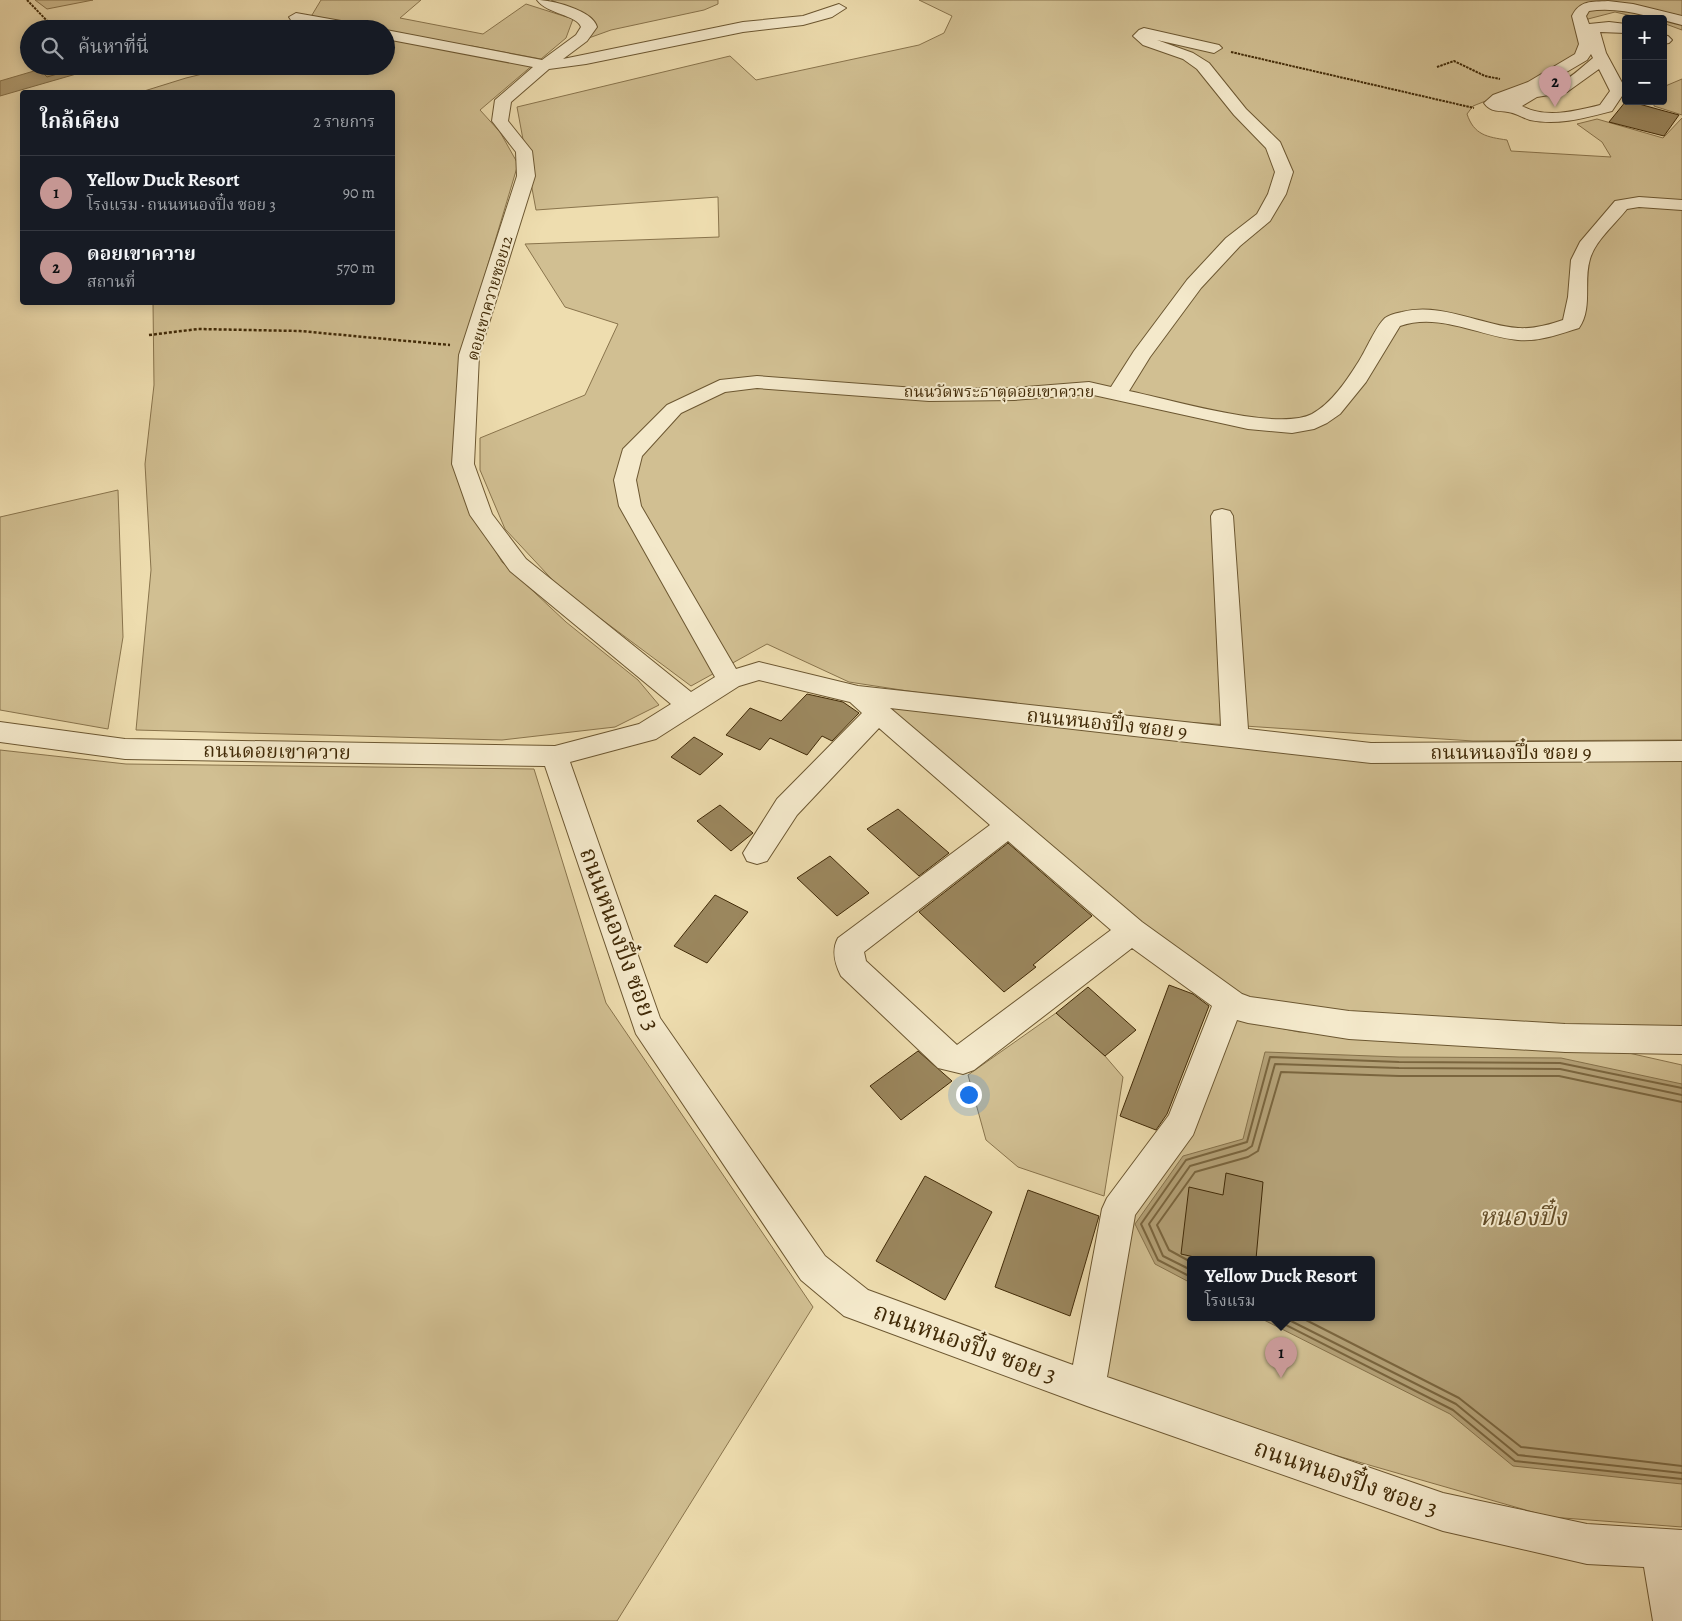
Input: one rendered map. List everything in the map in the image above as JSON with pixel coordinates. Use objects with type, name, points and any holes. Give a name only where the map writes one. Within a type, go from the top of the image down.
[{"type":"street","name":"ดอยเขาควายซอย12","points":[[544,0],[548,5],[583,18],[588,22],[589,27],[582,38],[545,65],[504,100],[500,121],[524,151],[526,176],[469,355],[463,464],[481,515],[518,565],[689,705]]},
{"type":"street","points":[[1600,60],[1578,80],[1561,88],[1530,94],[1510,106],[1500,107],[1492,103],[1499,98],[1534,85],[1582,58],[1587,44],[1579,16],[1583,8],[1617,5],[1682,21]]},
{"type":"street","points":[[395,36],[545,65],[572,63],[745,27],[784,24],[827,14],[839,8]]},
{"type":"street","points":[[296,17],[312,20]]},
{"type":"street","points":[[1510,106],[1519,113],[1538,116],[1566,116],[1606,108],[1618,92],[1612,77],[1600,60],[1592,28],[1609,26],[1622,28]]},
{"type":"street","points":[[1117,392],[1141,355],[1194,284],[1233,242],[1264,217],[1277,194],[1284,172],[1274,146],[1240,112],[1203,66],[1188,56],[1148,42],[1141,36],[1144,33],[1214,48]]},
{"type":"street","name":"ถนนวัดพระธาตุดอยเขาควาย","points":[[730,680],[711,650],[630,506],[624,480],[631,454],[674,409],[720,386],[757,382],[929,394],[1014,394],[1090,388],[1117,392],[1248,423],[1270,426],[1307,424],[1326,416],[1343,399],[1392,322],[1403,316],[1426,315],[1518,334],[1545,334],[1572,324],[1578,297],[1580,260],[1587,246],[1621,204],[1639,202],[1682,205]]},
{"type":"street","points":[[1222,516],[1235,738]]},
{"type":"street","name":"ถนนหนองปึ๋ง ซอย 9","points":[[555,756],[647,732],[730,680],[759,672],[868,704],[1235,738],[1372,753],[1682,751]]},
{"type":"street","points":[[757,853],[788,807],[868,704],[1132,931],[1230,1003],[1248,1010],[1349,1025],[1542,1035],[1565,1038],[1682,1040]]},
{"type":"street","name":"ถนนดอยเขาควาย","points":[[0,732],[125,749],[555,756]]},
{"type":"street","name":"ถนนหนองปึ๋ง ซอย 3","points":[[555,756],[647,1024],[813,1268],[858,1304],[1087,1388],[1443,1512],[1586,1544],[1672,1549]]},
{"type":"street","points":[[1008,826],[848,947],[852,967],[949,1058],[963,1060],[1132,931]]},
{"type":"street","points":[[1087,1388],[1118,1209],[1182,1124],[1223,1016],[1230,1003]]},
{"type":"street","points":[[1672,1549],[1673,1621]]},
{"type":"path","points":[[27,0],[46,20]]},
{"type":"path","points":[[1214,48],[1481,109]]},
{"type":"path","points":[[1437,67],[1454,61],[1484,76],[1534,85]]},
{"type":"path","points":[[149,335],[198,329],[300,331],[471,347]]},
{"type":"shaded area","points":[[35,0],[93,0],[47,9]]},
{"type":"shaded area","points":[[321,0],[421,0],[400,18],[483,34],[526,4],[573,19],[566,38],[541,59],[472,46],[455,48],[534,64],[480,110],[500,132],[518,164],[465,342],[464,498],[502,562],[566,622],[638,680],[659,705],[615,727],[502,740],[136,730],[151,570],[145,464],[154,385],[153,305],[395,305],[395,90],[147,90],[198,75],[395,75],[395,20],[306,20],[312,15]]},
{"type":"shaded area","points":[[551,0],[718,0],[718,4],[704,10],[611,30],[586,39],[597,27],[592,18]]},
{"type":"shaded area","points":[[919,0],[1682,0],[1682,30],[1667,24],[1667,15],[1628,15],[1615,12],[1588,19],[1580,57],[1549,76],[1473,106],[1467,114],[1477,131],[1493,138],[1507,140],[1511,151],[1611,157],[1602,142],[1577,124],[1597,119],[1663,138],[1682,118],[1682,740],[1473,741],[1153,720],[980,702],[849,682],[767,644],[691,686],[561,589],[505,529],[480,470],[480,438],[585,395],[618,324],[565,307],[525,244],[719,237],[718,197],[536,210],[517,107],[730,56],[756,80],[919,45],[944,33],[952,16]]},
{"type":"shaded area","points":[[1682,79],[1682,115],[1654,106],[1667,105],[1667,85]]},
{"type":"shaded area","points":[[118,490],[123,637],[108,729],[0,710],[0,517]]},
{"type":"shaded area","points":[[858,695],[1371,753],[1682,751],[1682,1050],[1571,1040],[1682,1065],[1682,1527],[1550,1517],[1296,1444],[1088,1371],[1119,1209],[1233,1018],[1299,1032],[1556,1038],[1231,1003]]},
{"type":"shaded area","points":[[0,750],[126,764],[534,769],[606,1003],[813,1307],[617,1621],[0,1621]]},
{"type":"shaded area","points":[[1056,1013],[1105,1056],[1123,1077],[1104,1196],[1018,1167],[986,1140],[968,1075]]},
{"type":"water","points":[[20,75],[73,75],[0,96],[0,81]]},
{"type":"water","name":"หนองปึ๋ง","points":[[1265,1052],[1399,1057],[1561,1058],[1682,1084],[1682,1484],[1513,1466],[1450,1414],[1266,1321],[1375,1321],[1375,1256],[1187,1256],[1187,1281],[1155,1264],[1135,1224],[1183,1156],[1243,1139]]},
{"type":"building","points":[[1623,105],[1643,105],[1679,115],[1664,136],[1609,122]]},
{"type":"building","points":[[807,694],[843,702],[859,713],[832,741],[822,736],[807,755],[770,738],[760,750],[726,735],[750,708],[781,721]]},
{"type":"building","points":[[694,737],[723,754],[700,775],[671,757]]},
{"type":"building","points":[[720,805],[753,833],[731,851],[697,821]]},
{"type":"building","points":[[898,809],[949,853],[919,876],[867,829]]},
{"type":"building","points":[[1008,843],[1092,916],[1033,965],[1036,967],[1004,992],[919,912]]},
{"type":"building","points":[[830,856],[869,893],[837,916],[797,878]]},
{"type":"building","points":[[715,895],[748,912],[707,963],[674,946]]},
{"type":"building","points":[[1169,985],[1193,994],[1209,1006],[1167,1114],[1156,1130],[1120,1116]]},
{"type":"building","points":[[1088,987],[1136,1030],[1105,1056],[1056,1013]]},
{"type":"building","points":[[918,1051],[952,1081],[901,1120],[870,1086]]},
{"type":"building","points":[[1226,1173],[1263,1182],[1256,1256],[1190,1256],[1181,1254],[1189,1187],[1223,1195]]},
{"type":"building","points":[[925,1176],[992,1212],[945,1300],[876,1261]]},
{"type":"building","points":[[1028,1190],[1099,1216],[1070,1316],[995,1287]]},
{"type":"place","name":"ดอยเขาควาย","points":[[1555,107]]},
{"type":"place","name":"Yellow Duck Resort","points":[[1281,1378]]}]
